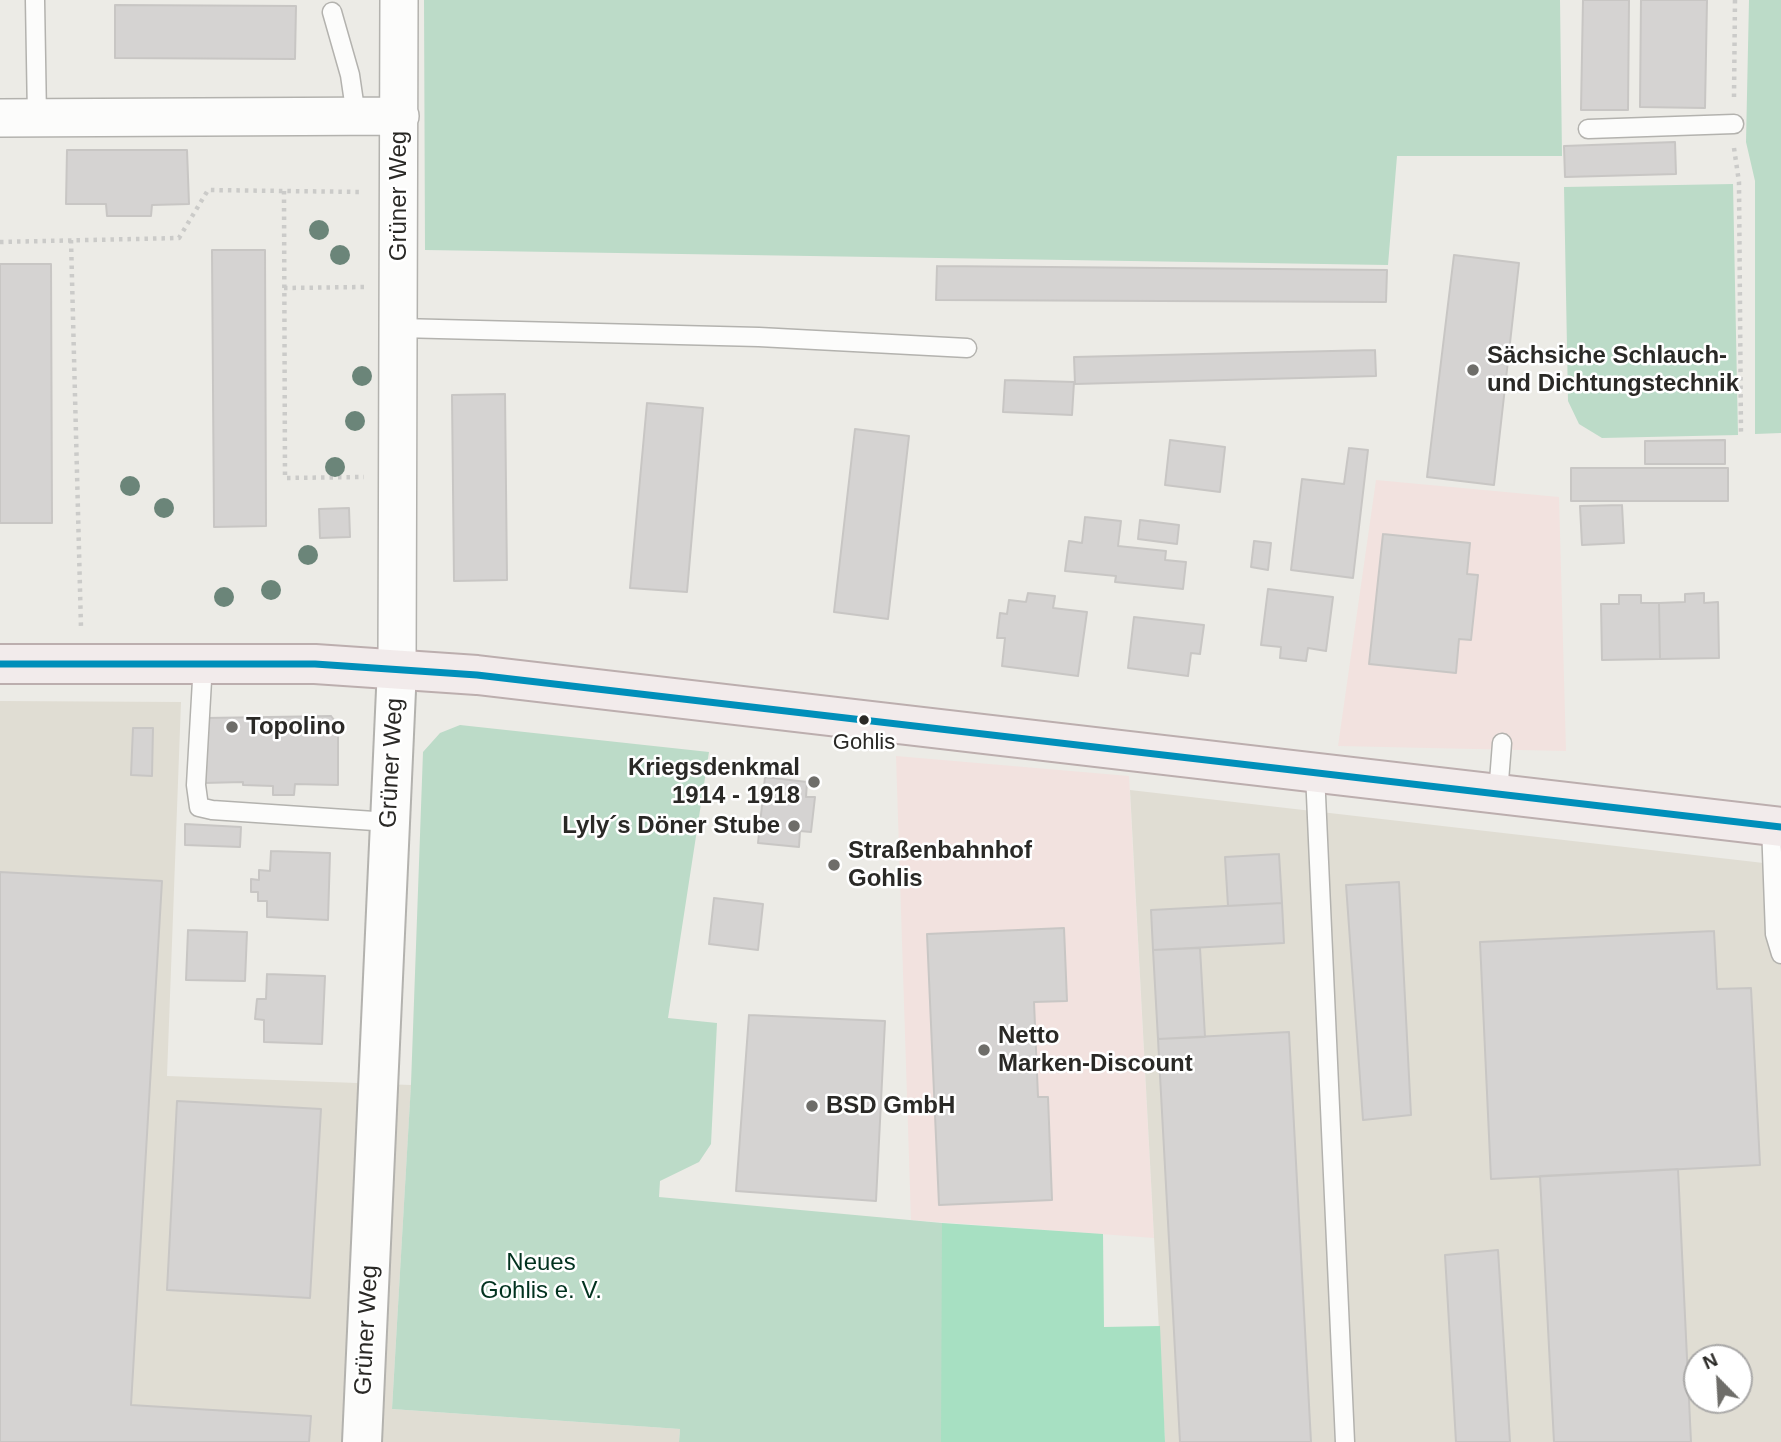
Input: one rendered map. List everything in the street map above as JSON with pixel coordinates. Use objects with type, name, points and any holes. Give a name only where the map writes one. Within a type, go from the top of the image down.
[{"type":"main road","points":[[0,664],[315,664],[477,675],[1498,794],[1765,822]]},
{"type":"street","name":"Grüner Weg","points":[[362,1442],[397,668],[399,0]]},
{"type":"street","points":[[0,118],[400,116]]},
{"type":"lane","points":[[35,0],[37,117]]},
{"type":"lane","points":[[332,12],[350,75],[356,116]]},
{"type":"lane","points":[[1588,129],[1734,124]]},
{"type":"lane","points":[[399,328],[760,337],[967,348]]},
{"type":"lane","points":[[203,663],[196,785],[199,807],[389,822]]},
{"type":"lane","points":[[1498,794],[1502,743]]},
{"type":"lane","points":[[1315,773],[1345,1442]]},
{"type":"lane","points":[[1765,822],[1777,876],[1775,934],[1781,954]]},
{"type":"path","points":[[1735,0],[1734,145],[1740,182],[1741,435]]},
{"type":"path","points":[[0,242],[179,239],[208,190],[399,192]]},
{"type":"path","points":[[284,191],[285,478],[398,477]]},
{"type":"path","points":[[71,240],[82,635]]},
{"type":"path","points":[[284,288],[399,287]]},
{"type":"shaded area","points":[[1376,480],[1559,497],[1566,751],[1338,746]]},
{"type":"shaded area","points":[[0,701],[181,702],[167,1076],[411,1085],[392,1409],[680,1429],[679,1442],[0,1442]]},
{"type":"shaded area","points":[[896,756],[1129,776],[1154,1238],[911,1220]]},
{"type":"shaded area","points":[[1130,790],[1781,865],[1781,1442],[1165,1442]]},
{"type":"green space","points":[[424,0],[1560,0],[1562,156],[1397,156],[1388,265],[425,250]]},
{"type":"green space","points":[[1749,0],[1781,0],[1781,433],[1755,434],[1755,181],[1746,142]]},
{"type":"green space","points":[[1733,184],[1738,435],[1602,438],[1579,424],[1568,401],[1564,187]]},
{"type":"green space","name":"Neues Gohlis e. V.","points":[[460,725],[709,752],[668,1018],[717,1023],[711,1144],[699,1162],[660,1181],[659,1197],[942,1223],[943,1442],[679,1442],[680,1429],[392,1409],[411,1084],[423,752],[440,733]]},
{"type":"green space","points":[[942,1223],[1103,1234],[1104,1327],[1160,1326],[1165,1442],[941,1442]]},
{"type":"building","points":[[1583,0],[1629,0],[1628,110],[1581,110]]},
{"type":"building","points":[[1641,0],[1707,0],[1705,108],[1640,107]]},
{"type":"building","points":[[115,5],[296,6],[295,59],[115,58]]},
{"type":"building","points":[[1675,142],[1676,174],[1565,177],[1564,146]]},
{"type":"building","points":[[67,150],[187,150],[189,204],[152,205],[151,216],[107,216],[106,204],[66,204]]},
{"type":"building","points":[[212,250],[265,250],[266,526],[214,527]]},
{"type":"building","name":"Sächsiche Schlauch- und Dichtungstechnik","points":[[1454,255],[1519,263],[1494,485],[1427,477]]},
{"type":"building","points":[[0,264],[51,264],[52,523],[0,523]]},
{"type":"building","points":[[937,266],[1387,270],[1386,302],[936,300]]},
{"type":"building","points":[[1375,350],[1376,376],[1075,384],[1074,357]]},
{"type":"building","points":[[1005,380],[1074,382],[1072,415],[1003,412]]},
{"type":"building","points":[[505,394],[507,580],[454,581],[452,395]]},
{"type":"building","points":[[647,403],[703,408],[687,592],[630,588]]},
{"type":"building","points":[[855,429],[909,436],[888,619],[834,612]]},
{"type":"building","points":[[1170,440],[1225,447],[1220,492],[1165,485]]},
{"type":"building","points":[[1725,440],[1725,464],[1645,464],[1645,441]]},
{"type":"building","points":[[1349,448],[1368,450],[1353,578],[1291,570],[1302,479],[1344,484]]},
{"type":"building","points":[[1571,468],[1728,468],[1728,501],[1571,501]]},
{"type":"building","points":[[1622,505],[1624,543],[1582,545],[1580,506]]},
{"type":"building","points":[[349,508],[350,537],[320,538],[319,509]]},
{"type":"building","points":[[1085,517],[1121,521],[1118,546],[1166,551],[1165,560],[1186,562],[1183,589],[1115,582],[1116,576],[1065,571],[1069,541],[1082,543]]},
{"type":"building","points":[[1140,520],[1179,525],[1177,544],[1138,539]]},
{"type":"building","points":[[1383,534],[1470,543],[1467,574],[1478,575],[1471,640],[1459,639],[1456,673],[1369,664]]},
{"type":"building","points":[[1254,541],[1271,543],[1268,570],[1251,567]]},
{"type":"building","points":[[1268,589],[1333,597],[1326,651],[1308,648],[1306,661],[1280,658],[1281,647],[1261,645]]},
{"type":"building","points":[[1028,593],[1055,596],[1053,608],[1087,612],[1078,676],[1002,666],[1005,638],[997,638],[1000,613],[1007,614],[1009,600],[1026,602]]},
{"type":"building","points":[[1704,593],[1704,603],[1718,602],[1719,658],[1660,659],[1659,603],[1685,602],[1685,594]]},
{"type":"building","points":[[1619,595],[1641,595],[1641,603],[1659,603],[1660,659],[1602,660],[1601,604],[1619,604]]},
{"type":"building","points":[[1134,617],[1204,625],[1200,654],[1191,653],[1188,676],[1128,668]]},
{"type":"building","points":[[331,716],[338,725],[338,785],[295,784],[294,795],[273,795],[273,786],[243,785],[243,782],[203,783],[206,718]]},
{"type":"building","points":[[133,728],[153,728],[152,776],[131,775]]},
{"type":"building","points":[[765,777],[807,782],[806,797],[815,797],[811,832],[800,831],[799,847],[758,843]]},
{"type":"building","points":[[185,824],[241,827],[240,847],[185,845]]},
{"type":"building","points":[[271,851],[330,853],[328,920],[267,917],[267,901],[258,901],[258,892],[251,892],[251,879],[259,880],[259,870],[270,871]]},
{"type":"building","points":[[1279,854],[1282,903],[1228,906],[1225,857]]},
{"type":"building","points":[[0,872],[162,881],[131,1405],[311,1416],[309,1442],[0,1442]]},
{"type":"building","points":[[1399,882],[1411,1115],[1363,1120],[1346,885]]},
{"type":"building","points":[[714,898],[763,904],[758,950],[709,944]]},
{"type":"building","points":[[1282,903],[1284,943],[1153,950],[1151,910]]},
{"type":"building","name":"Netto Marken-Discount","points":[[1064,928],[1067,1001],[1034,1002],[1038,1097],[1048,1097],[1052,1200],[939,1205],[927,934]]},
{"type":"building","points":[[188,930],[247,932],[245,981],[186,980]]},
{"type":"building","points":[[1714,931],[1717,989],[1751,988],[1760,1165],[1491,1179],[1480,942]]},
{"type":"building","points":[[1200,948],[1205,1037],[1158,1039],[1153,950]]},
{"type":"building","points":[[267,974],[325,976],[322,1044],[264,1042],[264,1020],[255,1019],[257,999],[266,999]]},
{"type":"building","name":"BSD GmbH","points":[[749,1015],[885,1021],[876,1201],[736,1191]]},
{"type":"building","points":[[1289,1032],[1311,1442],[1180,1442],[1158,1039]]},
{"type":"building","points":[[177,1101],[321,1109],[310,1298],[167,1290]]},
{"type":"building","points":[[1678,1169],[1686,1344],[1683,1344],[1683,1414],[1690,1414],[1691,1442],[1554,1442],[1540,1176]]},
{"type":"building","points":[[1498,1250],[1510,1442],[1456,1442],[1445,1255]]},
{"type":"transit line","points":[[0,664],[315,664],[477,675],[1781,827]]},
{"type":"place","name":"Sächsiche Schlauch- und Dichtungstechnik","points":[[1473,370]]},
{"type":"place","name":"Gohlis","points":[[864,720]]},
{"type":"place","name":"Topolino","points":[[232,727]]},
{"type":"place","name":"Kriegsdenkmal 1914 - 1918","points":[[814,782]]},
{"type":"place","name":"Lyly´s Döner Stube","points":[[794,826]]},
{"type":"place","name":"Straßenbahnhof Gohlis","points":[[834,865]]},
{"type":"place","name":"Netto Marken-Discount","points":[[984,1050]]},
{"type":"place","name":"BSD GmbH","points":[[812,1106]]}]
